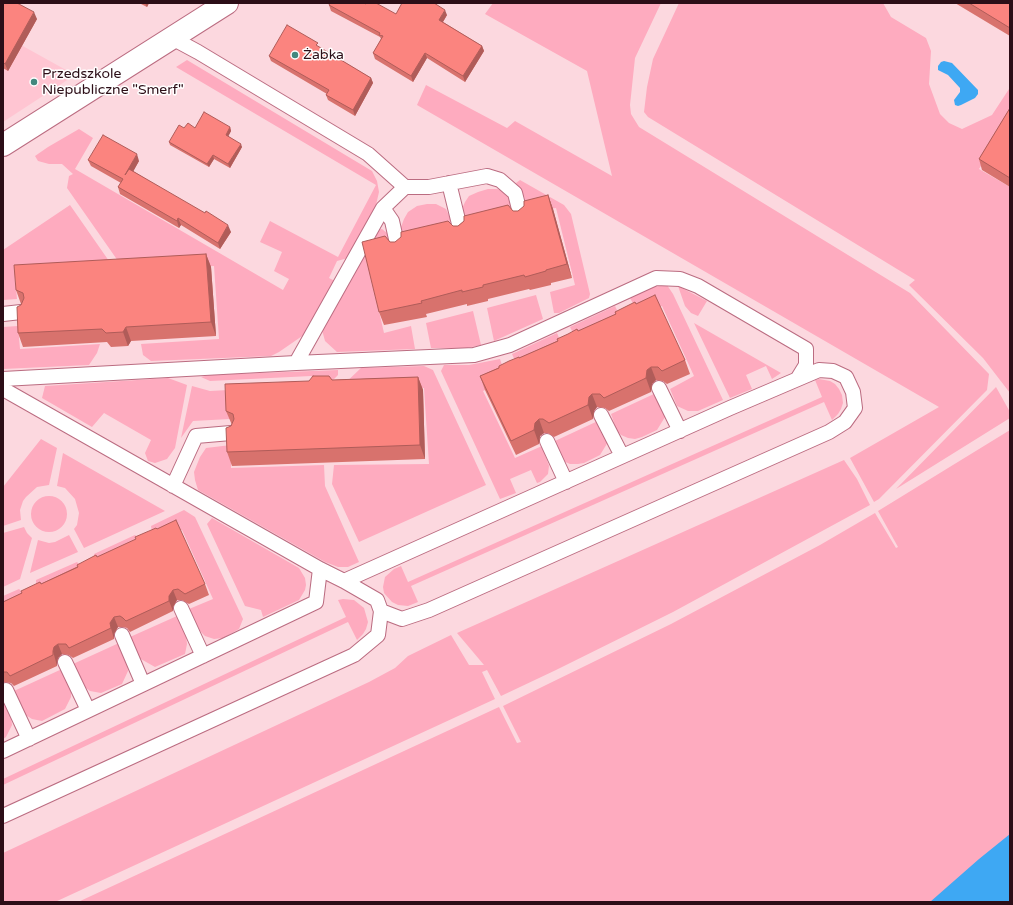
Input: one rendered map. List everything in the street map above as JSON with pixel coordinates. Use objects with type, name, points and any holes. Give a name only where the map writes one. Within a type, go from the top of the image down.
[{"type":"street","points":[[3,145],[227,3]]},
{"type":"lane","points":[[172,38],[368,154],[405,188]]},
{"type":"lane","points":[[296,363],[383,208],[405,188],[429,187],[487,176],[500,180],[515,193],[521,217]]},
{"type":"lane","points":[[450,183],[461,232]]},
{"type":"lane","points":[[383,208],[392,221],[398,248]]},
{"type":"lane","points":[[3,379],[474,355],[510,345],[656,278],[680,279],[698,286],[806,349],[806,365],[798,378]]},
{"type":"lane","points":[[3,314],[21,312]]},
{"type":"lane","points":[[344,581],[622,456],[819,370],[833,370],[846,378],[853,392],[855,408],[844,422],[821,435],[429,610],[402,619],[381,611]]},
{"type":"lane","points":[[659,388],[680,431]]},
{"type":"lane","points":[[3,389],[377,600],[381,611],[378,635],[354,655],[3,816]]},
{"type":"lane","points":[[602,415],[622,456]]},
{"type":"lane","points":[[173,486],[196,436],[231,433]]},
{"type":"lane","points":[[546,441],[566,482]]},
{"type":"lane","points":[[3,751],[316,602],[320,569]]},
{"type":"lane","points":[[181,608],[203,656]]},
{"type":"lane","points":[[122,635],[143,684]]},
{"type":"lane","points":[[65,662],[88,710]]},
{"type":"lane","points":[[6,690],[29,738]]},
{"type":"shaded area","points":[[493,3],[661,3],[635,58],[630,105],[631,114],[639,127],[910,293],[989,374],[987,390],[879,499],[874,502],[850,458],[939,407],[417,105],[426,85],[507,128],[515,121],[612,176],[587,71],[485,14]]},
{"type":"shaded area","points":[[679,3],[883,3],[891,17],[926,38],[931,51],[929,84],[940,114],[949,123],[962,129],[992,115],[1009,89],[1010,90],[1010,120],[979,169],[1010,187],[1010,393],[983,358],[909,285],[915,280],[648,117],[644,112],[647,87],[653,59]]},
{"type":"shaded area","name":"Przedszkole Niepubliczne \"Smerf\"","points":[[3,35],[75,75],[3,122]]},
{"type":"shaded area","points":[[187,60],[372,171],[377,181],[379,192],[376,205],[348,258],[337,261],[329,278],[335,281],[308,332],[271,356],[151,361],[143,355],[141,344],[219,339],[214,266],[118,271],[118,261],[67,188],[69,176],[73,174],[62,164],[49,164],[38,161],[35,156],[79,129],[93,138],[75,169],[283,290],[289,279],[274,271],[282,252],[260,242],[270,221],[338,257],[376,185],[176,67]]},
{"type":"shaded area","points":[[520,180],[564,205],[571,214],[590,294],[589,298],[559,313],[554,313],[550,292],[575,285],[556,208],[528,212],[524,196],[519,192],[516,183]]},
{"type":"shaded area","points":[[488,189],[497,189],[507,192],[511,201],[514,217],[465,230],[461,211],[465,202],[469,196]]},
{"type":"shaded area","points":[[436,204],[446,209],[450,218],[453,234],[404,247],[401,227],[404,219],[408,212],[417,206]]},
{"type":"shaded area","points":[[70,205],[109,261],[15,277],[17,299],[3,300],[3,250]]},
{"type":"shaded area","points":[[382,229],[387,233],[391,249],[366,255],[384,333],[411,326],[415,349],[337,352],[325,341],[322,330],[376,230]]},
{"type":"shaded area","points":[[667,285],[673,294],[723,400],[698,411],[688,411],[677,406],[670,389],[694,376],[662,306],[640,316],[630,298],[653,287]]},
{"type":"shaded area","points":[[678,286],[707,301],[698,316],[691,313],[685,306]]},
{"type":"shaded area","points":[[536,295],[543,319],[494,341],[487,308]]},
{"type":"shaded area","points":[[615,306],[624,325],[579,345],[570,327]]},
{"type":"shaded area","points":[[473,311],[481,345],[467,348],[431,348],[426,323]]},
{"type":"shaded area","points":[[694,323],[781,373],[772,379],[766,366],[746,375],[752,389],[730,398]]},
{"type":"shaded area","points":[[18,326],[20,349],[100,344],[97,353],[89,365],[3,369],[3,327]]},
{"type":"shaded area","points":[[557,333],[565,352],[520,372],[512,354]]},
{"type":"shaded area","points":[[500,359],[507,380],[483,391],[515,458],[542,446],[549,466],[548,474],[537,483],[531,470],[510,479],[516,493],[500,499],[441,371],[444,365],[469,365]]},
{"type":"shaded area","points":[[424,366],[433,370],[486,485],[359,542],[332,484],[334,465],[429,464],[424,388],[340,392],[340,388],[361,368]]},
{"type":"shaded area","points":[[338,370],[338,375],[332,381],[318,382],[311,376],[210,381],[201,377],[209,375]]},
{"type":"shaded area","points":[[168,378],[187,385],[175,448],[167,459],[155,463],[148,461],[145,453],[151,440],[104,413],[92,427],[42,398],[45,386]]},
{"type":"shaded area","points":[[819,379],[830,381],[835,384],[842,395],[843,403],[841,409],[832,420],[824,402],[411,586],[418,602],[408,606],[398,605],[392,602],[384,593],[383,587],[385,577],[394,569],[401,566],[408,582],[822,397],[815,380]]},
{"type":"shaded area","points":[[192,386],[210,391],[301,386],[230,419],[193,421],[181,438]]},
{"type":"shaded area","points":[[996,387],[1010,412],[1010,418],[896,489]]},
{"type":"shaded area","points":[[656,393],[665,417],[657,430],[635,439],[621,435],[617,431],[611,414]]},
{"type":"shaded area","points":[[600,420],[608,442],[600,455],[584,463],[578,464],[570,464],[563,461],[555,441]]},
{"type":"shaded area","points":[[1010,430],[1010,861],[967,902],[78,902],[499,707],[517,743],[521,742],[503,706],[671,624],[820,545],[875,513],[896,548],[898,547],[878,511]]},
{"type":"shaded area","points":[[41,439],[57,448],[49,485],[37,487],[26,497],[20,510],[21,520],[3,526],[3,487]]},
{"type":"shaded area","points":[[231,445],[231,468],[324,465],[325,486],[359,562],[348,567],[338,567],[325,562],[198,490],[194,472],[200,457],[206,448]]},
{"type":"shaded area","points":[[63,453],[165,511],[84,548],[74,529],[77,525],[79,513],[75,499],[65,488],[57,486]]},
{"type":"shaded area","points":[[844,460],[857,479],[870,505],[673,612],[501,696],[487,670],[482,672],[495,699],[55,902],[3,902],[3,853],[369,682],[395,668],[408,656],[451,635],[469,665],[484,665],[457,633]]},
{"type":"shaded area","points":[[53,496],[62,501],[66,507],[66,521],[62,527],[53,532],[45,532],[36,527],[32,521],[31,510],[36,501],[42,497]]},
{"type":"shaded area","points":[[184,510],[195,517],[243,619],[239,629],[223,638],[214,639],[205,636],[200,631],[189,609],[213,599],[182,530],[155,541],[153,537],[151,526]]},
{"type":"shaded area","points":[[212,518],[299,568],[305,578],[306,585],[305,590],[299,600],[263,617],[261,610],[245,606],[207,524]]},
{"type":"shaded area","points":[[24,527],[32,538],[20,579],[3,587],[3,533]]},
{"type":"shaded area","points":[[69,535],[78,552],[30,573],[38,540],[49,543],[55,542]]},
{"type":"shaded area","points":[[135,535],[146,545],[94,569],[94,554]]},
{"type":"shaded area","points":[[77,562],[87,572],[36,595],[36,580]]},
{"type":"shaded area","points":[[19,589],[29,598],[3,610],[3,596]]},
{"type":"shaded area","points":[[338,600],[354,600],[364,608],[368,622],[363,634],[357,640],[348,622],[3,785],[3,779],[346,617]]},
{"type":"shaded area","points":[[177,616],[186,635],[187,644],[185,654],[155,667],[139,658],[130,637]]},
{"type":"shaded area","points":[[119,643],[127,663],[128,671],[122,684],[101,693],[90,691],[82,685],[73,664]]},
{"type":"shaded area","points":[[62,669],[71,688],[71,697],[65,709],[42,721],[32,719],[24,714],[14,691]]},
{"type":"shaded area","points":[[3,699],[11,716],[12,725],[6,737],[3,739]]},
{"type":"water","points":[[944,61],[952,63],[978,90],[978,94],[975,98],[961,105],[955,105],[954,100],[960,92],[960,88],[948,75],[938,70],[938,66]]},
{"type":"water","points":[[1010,834],[1010,902],[930,902],[979,859]]},
{"type":"building","points":[[3,3],[17,3],[34,12],[5,64],[3,62]]},
{"type":"building","points":[[330,3],[376,3],[396,14],[402,3],[434,3],[445,10],[439,20],[482,46],[463,76],[425,53],[411,76],[373,53],[383,36],[379,35],[380,33],[329,5]]},
{"type":"building","points":[[969,3],[1010,3],[1010,28]]},
{"type":"building","points":[[287,25],[318,43],[316,45],[371,78],[353,110],[326,95],[329,90],[269,56]]},
{"type":"building","points":[[1010,108],[1010,178],[979,159]]},
{"type":"building","points":[[204,112],[230,127],[226,135],[241,144],[228,164],[213,155],[207,164],[169,142],[179,125],[184,128],[188,123],[195,128]]},
{"type":"building","points":[[103,135],[137,154],[125,175],[129,169],[205,213],[206,211],[228,225],[218,243],[178,218],[177,221],[118,187],[123,179],[88,160]]},
{"type":"building","points":[[548,195],[567,264],[525,277],[524,275],[483,285],[483,287],[462,292],[462,290],[421,301],[422,303],[379,312],[362,242],[385,236],[390,242],[395,242],[401,237],[401,232],[448,221],[453,226],[458,226],[464,221],[464,216],[508,205],[513,211],[518,211],[524,206],[524,201]]},
{"type":"building","points":[[206,254],[211,322],[126,327],[123,332],[106,333],[102,329],[18,333],[17,307],[21,305],[24,298],[23,293],[16,290],[14,265]]},
{"type":"building","points":[[655,295],[685,360],[662,371],[658,367],[651,367],[647,370],[646,378],[604,398],[600,394],[592,394],[589,397],[588,405],[549,423],[543,419],[539,419],[535,423],[534,430],[511,441],[480,376],[499,368],[499,366],[509,361],[558,341],[557,339],[577,329],[578,331],[616,314],[615,312],[635,302],[636,304]]},
{"type":"building","points":[[313,376],[329,376],[332,380],[418,377],[420,445],[227,452],[226,428],[231,426],[234,419],[233,414],[226,411],[225,384],[309,381]]},
{"type":"building","points":[[176,520],[205,584],[185,594],[178,589],[173,590],[169,596],[169,601],[126,621],[120,616],[114,617],[110,623],[111,628],[69,648],[66,644],[58,644],[54,647],[53,655],[10,676],[7,672],[3,672],[3,602],[40,582],[41,584],[78,567],[77,565],[96,555],[97,557],[136,539],[135,537]]},
{"type":"place","name":"Żabka","points":[[295,55]]},
{"type":"place","name":"Przedszkole Niepubliczne \"Smerf\"","points":[[34,82]]}]
